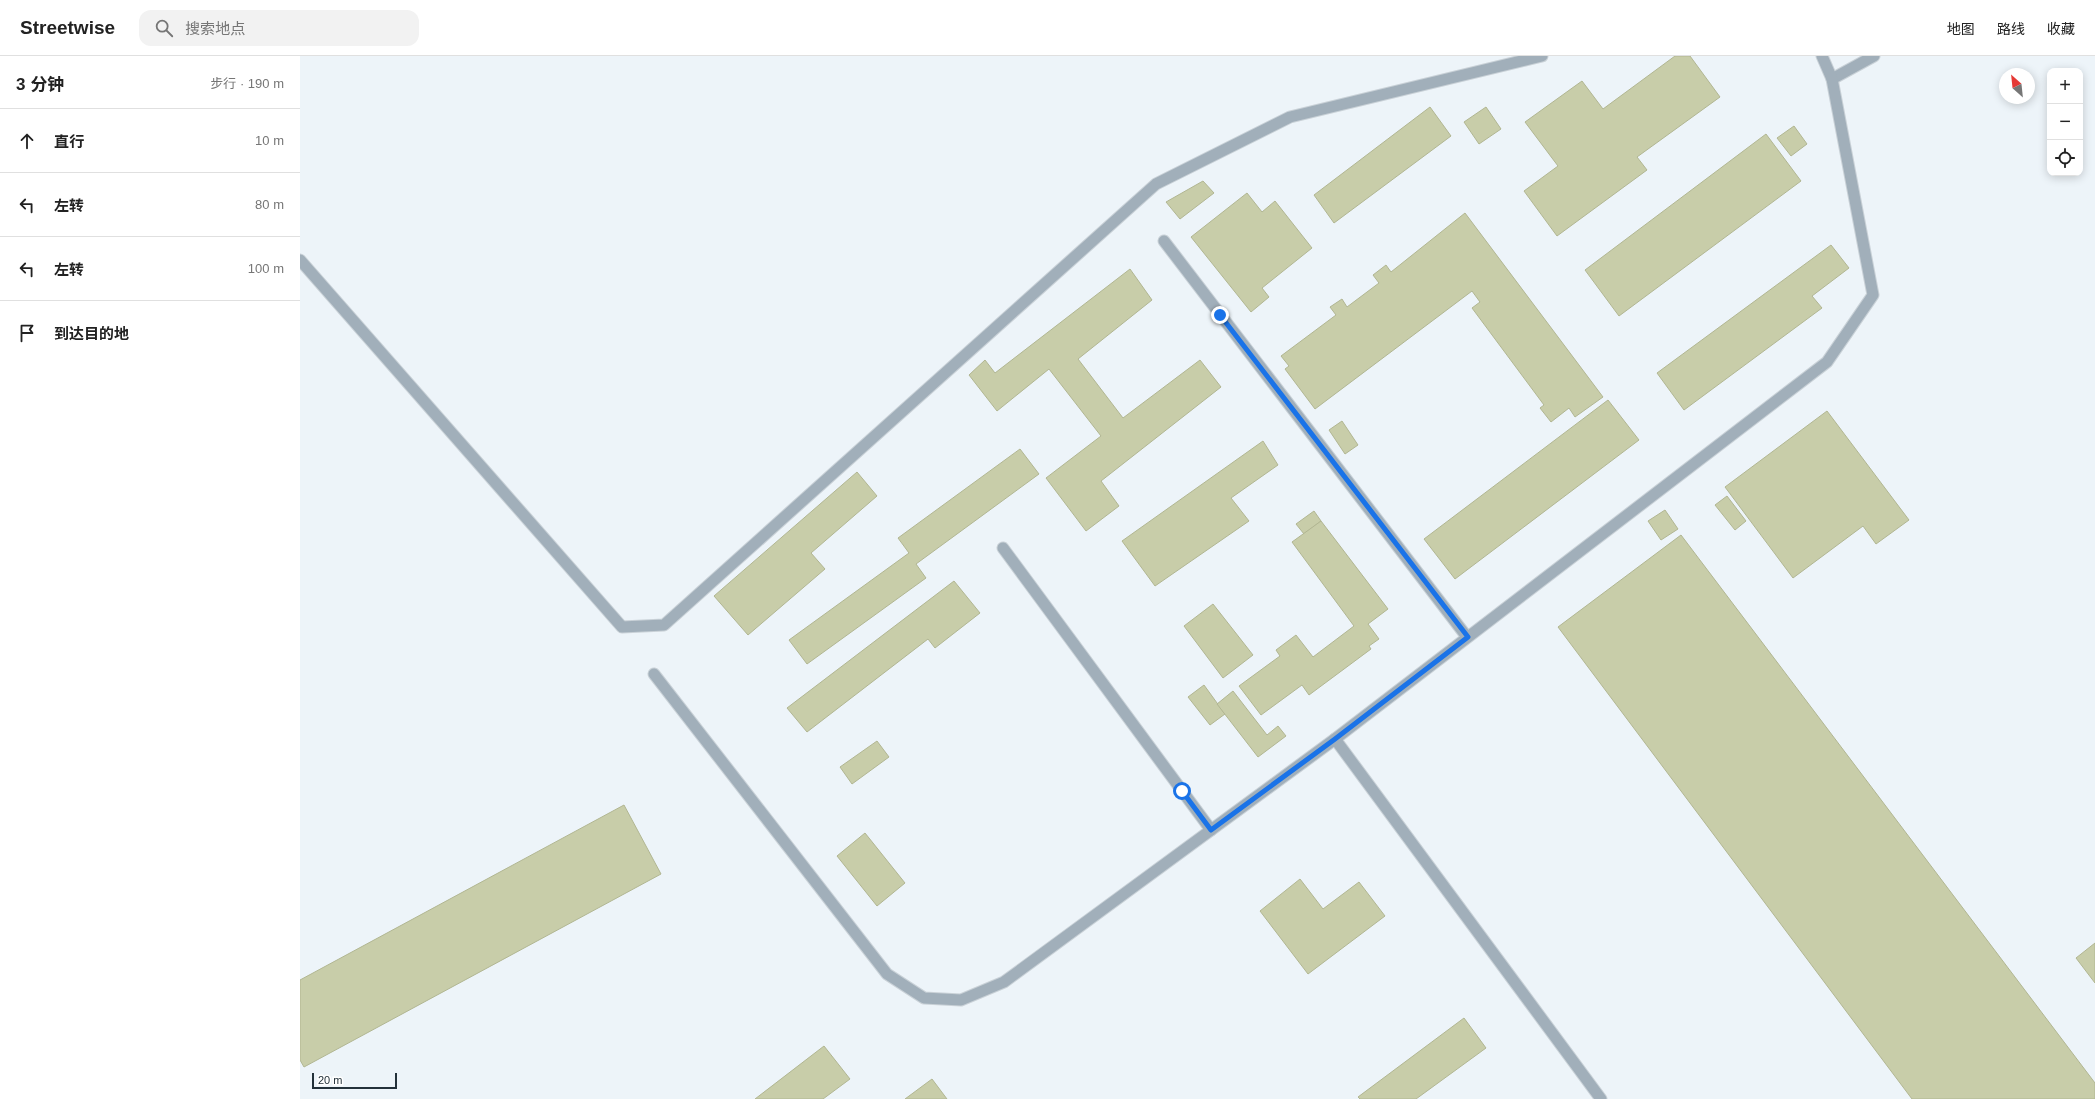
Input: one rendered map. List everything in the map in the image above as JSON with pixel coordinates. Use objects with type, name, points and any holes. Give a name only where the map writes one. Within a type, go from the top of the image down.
[{"type":"lane","points":[[300,260],[622,627],[664,625],[1156,184],[1290,117],[1542,56]]},
{"type":"lane","points":[[654,674],[887,974],[924,998],[962,1000],[1004,982],[1335,739],[1828,362],[1873,295],[1832,78],[1822,56]]},
{"type":"lane","points":[[1832,78],[1874,56]]},
{"type":"lane","points":[[1164,241],[1468,637]]},
{"type":"lane","points":[[1003,548],[1211,830]]},
{"type":"lane","points":[[1335,739],[1601,1099]]},
{"type":"building","points":[[1675,56],[1690,56],[1720,97],[1637,157],[1647,170],[1557,236],[1524,191],[1558,166],[1525,122],[1582,81],[1603,109]]},
{"type":"building","points":[[1430,107],[1451,136],[1334,223],[1314,195]]},
{"type":"building","points":[[1486,107],[1501,129],[1479,144],[1464,122]]},
{"type":"building","points":[[1794,126],[1807,144],[1791,156],[1777,138]]},
{"type":"building","points":[[1766,134],[1801,181],[1619,316],[1585,270]]},
{"type":"building","points":[[1203,181],[1214,193],[1180,219],[1166,202]]},
{"type":"building","points":[[1247,193],[1262,212],[1275,201],[1312,248],[1262,288],[1269,297],[1251,312],[1191,237]]},
{"type":"building","points":[[1465,213],[1603,397],[1575,417],[1569,408],[1551,422],[1540,408],[1544,405],[1472,308],[1480,302],[1472,291],[1315,409],[1285,369],[1289,366],[1281,356],[1336,315],[1330,307],[1342,299],[1347,307],[1379,283],[1373,275],[1386,265],[1391,272]]},
{"type":"building","points":[[1831,245],[1849,268],[1812,296],[1822,308],[1684,410],[1657,373]]},
{"type":"building","points":[[1130,269],[1152,300],[1078,359],[1123,418],[1200,360],[1221,387],[1101,481],[1119,506],[1086,531],[1046,478],[1101,436],[1049,369],[997,411],[969,375],[985,360],[995,373]]},
{"type":"building","points":[[1608,400],[1639,440],[1455,579],[1424,539]]},
{"type":"building","points":[[1827,411],[1909,520],[1876,544],[1863,526],[1793,578],[1725,487]]},
{"type":"building","points":[[1342,421],[1358,445],[1345,454],[1329,430]]},
{"type":"building","points":[[1263,441],[1278,465],[1231,498],[1249,521],[1155,586],[1122,541]]},
{"type":"building","points":[[1020,449],[1039,474],[916,564],[926,578],[807,664],[789,640],[909,553],[898,538]]},
{"type":"building","points":[[857,472],[877,496],[811,553],[825,569],[748,635],[714,596]]},
{"type":"building","points":[[1727,496],[1746,521],[1735,530],[1715,505]]},
{"type":"building","points":[[1665,510],[1678,529],[1661,540],[1648,521]]},
{"type":"building","points":[[1314,511],[1321,521],[1304,534],[1296,524]]},
{"type":"building","points":[[1321,521],[1388,609],[1368,624],[1379,639],[1369,646],[1371,649],[1309,695],[1302,685],[1261,715],[1239,686],[1280,656],[1276,650],[1296,635],[1313,657],[1354,626],[1292,542]]},
{"type":"building","points":[[1681,535],[2095,1083],[2095,1099],[1912,1099],[1558,627]]},
{"type":"building","points":[[954,581],[980,613],[935,648],[928,639],[807,732],[787,708]]},
{"type":"building","points":[[1213,604],[1253,655],[1223,678],[1184,626]]},
{"type":"building","points":[[1204,685],[1225,714],[1210,725],[1188,697]]},
{"type":"building","points":[[1233,691],[1267,735],[1278,726],[1286,736],[1258,757],[1217,704]]},
{"type":"building","points":[[877,741],[889,757],[852,784],[840,767]]},
{"type":"building","points":[[624,805],[661,874],[304,1067],[300,1060],[300,980]]},
{"type":"building","points":[[865,833],[905,883],[877,906],[837,856]]},
{"type":"building","points":[[1300,879],[1323,909],[1359,882],[1385,916],[1308,974],[1260,911]]},
{"type":"building","points":[[2095,943],[2095,983],[2076,958]]},
{"type":"building","points":[[1464,1018],[1486,1048],[1416,1099],[1360,1099],[1358,1097]]},
{"type":"building","points":[[824,1046],[850,1079],[823,1099],[755,1099]]},
{"type":"building","points":[[932,1079],[947,1099],[905,1099]]},
{"type":"route","points":[[1182,791],[1211,830],[1335,739],[1468,637],[1220,315]]}]
